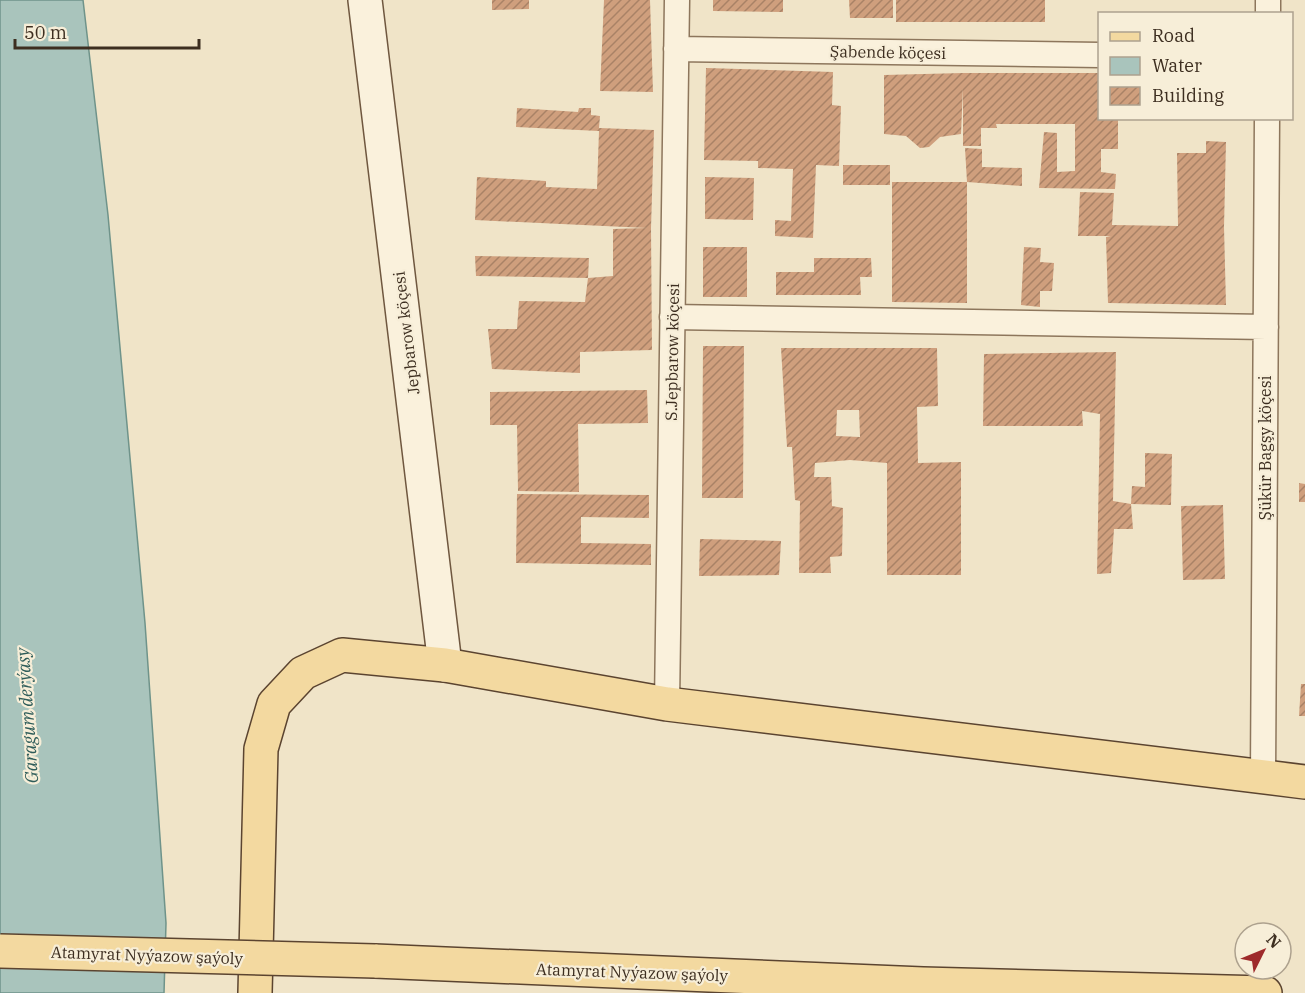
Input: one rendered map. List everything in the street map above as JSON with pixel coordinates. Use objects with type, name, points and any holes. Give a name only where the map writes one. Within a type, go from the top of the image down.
[{"type":"main road","points":[[255,993],[261,749],[274,704],[303,674],[342,655],[445,665],[667,704],[1305,782]]},
{"type":"main road","name":"Atamyrat Nyýazow şaýoly","points":[[0,951],[375,961],[923,984],[1265,993]]},
{"type":"street","name":"Jepbarow köçesi","points":[[365,0],[445,665]]},
{"type":"street","name":"S.Jepbarow köçesi","points":[[667,704],[676,0]]},
{"type":"street","name":"Şabende köçesi","points":[[676,49],[1098,55]]},
{"type":"street","name":"Şükür Bagşy köçesi","points":[[1263,777],[1267,120]]},
{"type":"street","points":[[672,317],[1266,327]]},
{"type":"water","name":"Garagum derýasy","points":[[0,0],[83,0],[108,215],[145,623],[166,923],[164,993],[0,993]]},
{"type":"building","points":[[492,0],[529,0],[529,9],[492,10]]},
{"type":"building","points":[[604,0],[650,0],[653,92],[600,91]]},
{"type":"building","points":[[713,0],[783,0],[783,12],[713,11]]},
{"type":"building","points":[[849,0],[893,0],[893,18],[850,18]]},
{"type":"building","points":[[896,0],[1045,0],[1045,22],[896,22]]},
{"type":"building","points":[[706,68],[833,72],[832,105],[841,106],[839,166],[816,165],[813,238],[775,236],[775,220],[791,221],[793,169],[758,168],[758,161],[704,160]]},
{"type":"building","points":[[1098,73],[1098,120],[1118,120],[1118,149],[1101,149],[1101,172],[1116,174],[1115,189],[1039,188],[1044,132],[1057,133],[1057,172],[1075,171],[1075,124],[996,124],[997,128],[981,128],[981,146],[963,146],[963,88],[961,134],[940,137],[929,147],[920,148],[906,136],[884,134],[884,75]]},
{"type":"building","points":[[517,108],[578,112],[579,108],[591,108],[591,115],[600,116],[599,128],[654,130],[651,228],[652,350],[580,352],[580,373],[492,369],[488,329],[517,329],[519,301],[585,302],[588,278],[613,276],[613,229],[647,228],[475,220],[477,177],[546,181],[546,187],[597,189],[599,131],[516,127]]},
{"type":"building","points":[[1206,141],[1226,142],[1224,227],[1226,305],[1108,303],[1106,237],[1111,236],[1078,236],[1080,192],[1114,193],[1112,225],[1178,226],[1177,153],[1206,153]]},
{"type":"building","points":[[965,148],[982,149],[982,167],[1022,168],[1022,186],[967,182]]},
{"type":"building","points":[[843,165],[890,165],[890,185],[843,185]]},
{"type":"building","points":[[705,177],[754,178],[753,220],[705,219]]},
{"type":"building","points":[[892,182],[967,182],[967,303],[892,302]]},
{"type":"building","points":[[703,247],[747,247],[747,297],[703,297]]},
{"type":"building","points":[[1024,247],[1041,248],[1040,262],[1054,263],[1052,291],[1040,291],[1040,307],[1021,305]]},
{"type":"building","points":[[475,256],[589,258],[588,278],[476,276]]},
{"type":"building","points":[[814,258],[871,258],[872,277],[860,277],[861,295],[776,295],[776,272],[814,272]]},
{"type":"building","points":[[703,346],[744,346],[743,498],[702,498]]},
{"type":"building","points":[[781,348],[937,348],[938,406],[917,407],[918,463],[961,462],[961,575],[887,575],[887,463],[850,460],[815,463],[814,477],[831,477],[832,506],[843,508],[842,556],[830,557],[831,573],[799,573],[800,501],[795,500],[792,447],[787,447]],"holes":[[[837,410],[859,410],[860,437],[836,436]]]},
{"type":"building","points":[[1116,352],[1113,501],[1131,504],[1133,529],[1114,529],[1111,573],[1097,574],[1100,414],[1082,411],[1083,426],[983,426],[984,354]]},
{"type":"building","points":[[647,390],[648,423],[578,424],[579,492],[518,491],[517,425],[490,425],[490,392]]},
{"type":"building","points":[[1145,453],[1172,454],[1171,505],[1131,504],[1132,486],[1145,487]]},
{"type":"building","points":[[1299,483],[1305,484],[1305,502],[1299,502]]},
{"type":"building","points":[[517,494],[649,495],[649,518],[581,517],[581,543],[651,544],[651,565],[516,563]]},
{"type":"building","points":[[1223,505],[1225,579],[1183,580],[1181,506]]},
{"type":"building","points":[[700,539],[781,541],[779,575],[699,576]]},
{"type":"building","points":[[1301,684],[1305,684],[1305,716],[1299,716]]}]
